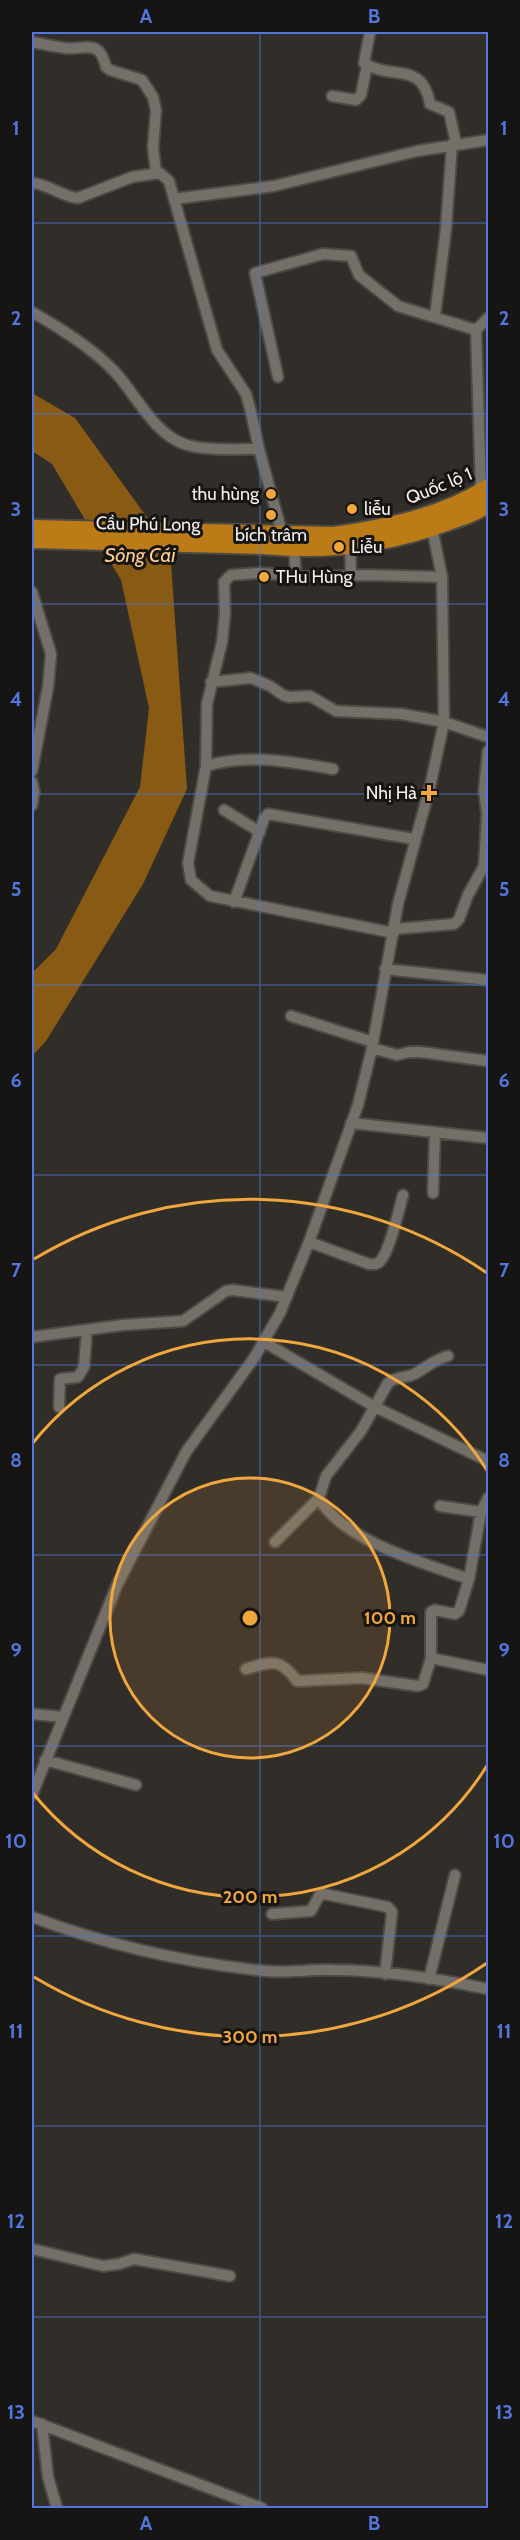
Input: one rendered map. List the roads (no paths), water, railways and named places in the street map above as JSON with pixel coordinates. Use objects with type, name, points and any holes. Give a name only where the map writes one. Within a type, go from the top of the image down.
[{"type":"highway","name":"Quốc lộ 1","points":[[263,539],[294,549],[350,547],[394,539],[432,528],[486,502]]},
{"type":"highway","name":"Quốc lộ 1","points":[[263,539],[282,533],[334,535],[383,528],[442,510],[486,502]]},
{"type":"highway","name":"Cầu Phú Long","points":[[32,528],[263,539]]},
{"type":"highway","name":"Cầu Phú Long","points":[[32,540],[263,539]]},
{"type":"street","points":[[332,96],[356,100],[361,95],[367,65],[364,58],[370,32]]},
{"type":"street","points":[[32,42],[65,48],[92,47],[98,50],[104,58],[106,67],[142,80],[146,84],[156,110],[153,147],[156,173]]},
{"type":"street","points":[[367,65],[421,80],[427,88],[430,104],[449,112],[454,144],[435,316]]},
{"type":"street","points":[[174,199],[274,186],[454,144],[489,140]]},
{"type":"street","points":[[32,183],[50,187],[71,198],[78,198],[132,177],[160,173],[169,181],[217,350],[246,394],[258,449],[282,533]]},
{"type":"street","points":[[278,377],[255,272],[322,254],[351,256],[359,275],[398,306],[476,330]]},
{"type":"street","points":[[32,312],[79,342],[113,370],[149,416],[184,444],[196,447],[258,449]]},
{"type":"street","points":[[476,330],[489,318]]},
{"type":"street","points":[[476,330],[486,502]]},
{"type":"street","points":[[32,1795],[117,1585],[186,1452],[264,1342],[287,1297],[351,1123],[372,1045],[399,903],[430,787],[444,722],[442,577],[432,528]]},
{"type":"street","points":[[350,547],[351,575]]},
{"type":"street","points":[[294,549],[296,576]]},
{"type":"street","points":[[442,577],[296,576],[234,573],[226,578],[222,642],[207,704],[206,766],[188,863],[191,880],[210,896],[394,931],[454,924],[459,919],[468,895],[484,866],[488,814],[484,790],[489,751]]},
{"type":"street","points":[[32,591],[51,654],[48,687],[32,771]]},
{"type":"street","points":[[211,682],[251,678],[289,697],[310,696],[336,711],[402,714],[444,722],[489,737]]},
{"type":"street","points":[[206,766],[217,762],[268,759],[333,769]]},
{"type":"street","points":[[32,782],[34,791],[32,805]]},
{"type":"street","points":[[224,810],[260,832]]},
{"type":"street","points":[[234,902],[268,814],[414,840]]},
{"type":"street","points":[[385,969],[489,980]]},
{"type":"street","points":[[291,1016],[397,1055],[420,1052],[489,1061]]},
{"type":"street","points":[[351,1123],[489,1138]]},
{"type":"street","points":[[433,1193],[435,1132]]},
{"type":"street","points":[[309,1242],[369,1264],[376,1264],[380,1261],[387,1246],[403,1195]]},
{"type":"street","points":[[32,1337],[183,1321],[232,1290],[287,1297]]},
{"type":"street","points":[[59,1407],[60,1379],[78,1377],[84,1367],[87,1330]]},
{"type":"street","points":[[264,1342],[375,1407],[489,1461]]},
{"type":"street","points":[[275,1542],[319,1498],[326,1476],[361,1431],[392,1380],[413,1374],[435,1359],[447,1356]]},
{"type":"street","points":[[319,1498],[328,1513],[356,1532],[401,1556],[469,1579]]},
{"type":"street","points":[[246,1669],[268,1662],[287,1668],[297,1681],[362,1678],[418,1686],[425,1680],[431,1658],[430,1612],[457,1613],[469,1579],[481,1512],[489,1498]]},
{"type":"street","points":[[440,1506],[481,1512]]},
{"type":"street","points":[[431,1658],[489,1670]]},
{"type":"street","points":[[32,1714],[63,1717]]},
{"type":"street","points":[[45,1760],[136,1785]]},
{"type":"street","points":[[429,1979],[455,1875]]},
{"type":"street","points":[[272,1914],[311,1911],[319,1896],[324,1894],[388,1907],[392,1912],[385,1974]]},
{"type":"street","points":[[32,1917],[72,1932],[129,1948],[222,1965],[269,1971],[336,1970],[385,1974],[489,1989]]},
{"type":"street","points":[[32,2249],[104,2266],[134,2259],[230,2276]]},
{"type":"street","points":[[37,2423],[57,2508]]},
{"type":"street","points":[[37,2423],[262,2508]]},
{"type":"water","name":"Sông Cái","points":[[32,393],[75,418],[170,549],[187,789],[143,884],[46,1041],[32,1056],[32,973],[56,949],[140,787],[149,708],[121,580],[52,464],[32,451]]},
{"type":"place","name":"thu hùng","points":[[271,494]]},
{"type":"place","name":"liễu","points":[[352,509]]},
{"type":"place","name":"bích trâm","points":[[271,515]]},
{"type":"place","name":"Liễu","points":[[339,547]]},
{"type":"place","name":"THu Hùng","points":[[264,577]]},
{"type":"place","name":"Nhị Hà","points":[[429,793]]}]
